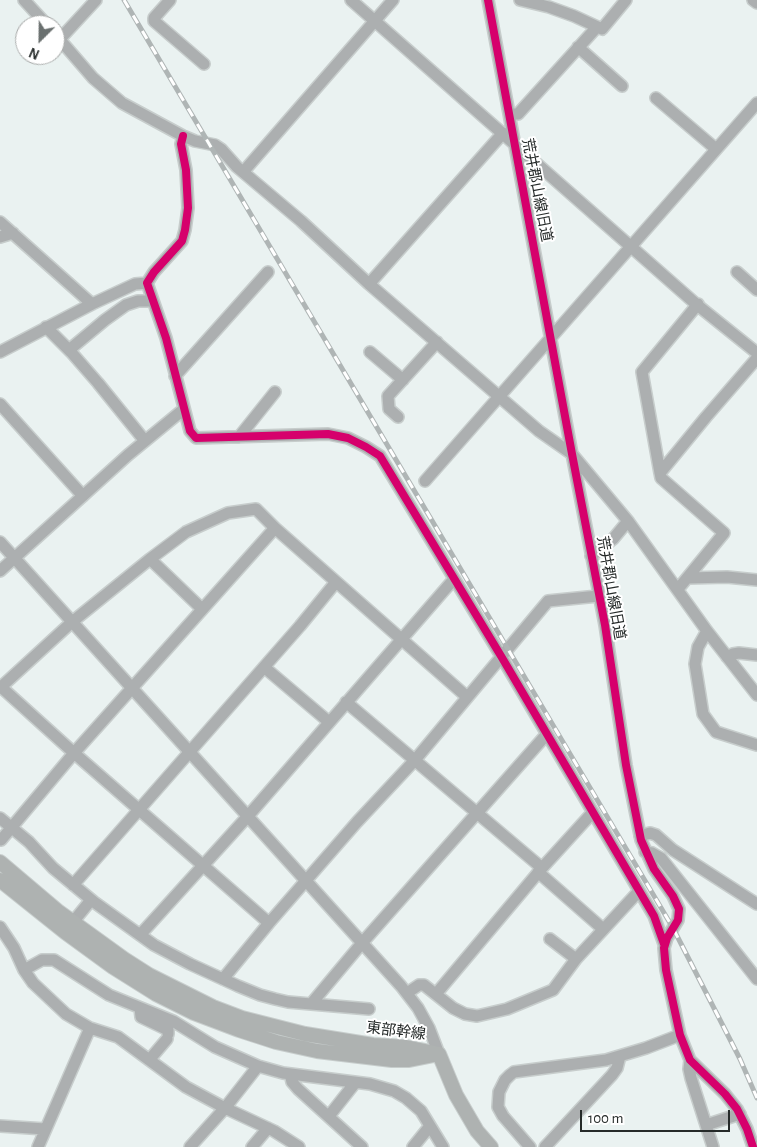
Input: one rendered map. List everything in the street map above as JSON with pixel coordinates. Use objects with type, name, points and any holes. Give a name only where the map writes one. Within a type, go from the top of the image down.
[{"type":"main road","name":"東部幹線","points":[[0,862],[73,922],[124,959],[149,975],[184,993],[242,1018],[298,1032],[337,1040],[406,1047],[439,1054]]},
{"type":"main road","name":"東部幹線","points":[[0,880],[65,932],[113,967],[156,994],[239,1030],[276,1042],[317,1051],[392,1060],[409,1060],[439,1054]]},
{"type":"main road","points":[[439,1054],[460,1102],[477,1131],[491,1147]]},
{"type":"street","points":[[24,0],[38,15]]},
{"type":"street","points":[[65,29],[96,0]]},
{"type":"street","points":[[170,0],[154,18],[154,21],[204,64]]},
{"type":"street","points":[[352,0],[631,246],[757,353]]},
{"type":"street","points":[[244,172],[393,0]]},
{"type":"street","name":"荒井郡山線旧道","points":[[488,0],[598,596],[605,625],[626,765],[640,836],[645,852],[654,869],[679,909],[678,920],[664,944]]},
{"type":"street","points":[[520,0],[549,7],[602,29],[626,0]]},
{"type":"street","points":[[753,0],[757,3]]},
{"type":"street","points":[[509,114],[518,114],[597,26]]},
{"type":"street","points":[[65,46],[93,78],[122,103],[183,136],[195,141],[215,145],[221,149],[237,167],[369,284],[539,430],[572,454],[628,521],[707,631],[757,695]]},
{"type":"street","points":[[578,47],[622,86]]},
{"type":"street","points":[[656,98],[716,149]]},
{"type":"street","points":[[425,481],[757,103]]},
{"type":"street","points":[[369,284],[503,133]]},
{"type":"street","points":[[147,283],[154,272],[182,241],[185,230],[188,208],[186,170],[181,144],[183,136]]},
{"type":"street","points":[[0,222],[92,304]]},
{"type":"street","points":[[0,237],[13,233]]},
{"type":"street","points":[[175,376],[268,272]]},
{"type":"street","points":[[737,272],[757,290]]},
{"type":"street","points":[[147,283],[166,338],[190,431],[196,438],[328,434],[348,438],[366,446],[380,456],[501,656],[654,916],[664,944],[666,970],[680,1035],[690,1060],[725,1094],[740,1114],[753,1147]]},
{"type":"street","points":[[0,352],[92,304],[135,284],[147,283]]},
{"type":"street","points":[[69,350],[126,305],[138,301],[153,301]]},
{"type":"street","points":[[678,589],[724,533],[661,478],[642,372],[698,304]]},
{"type":"street","points":[[46,327],[69,350],[145,441]]},
{"type":"street","points":[[398,416],[389,409],[388,396],[437,342]]},
{"type":"street","points":[[370,352],[403,380]]},
{"type":"street","points":[[660,473],[757,358]]},
{"type":"street","points":[[240,437],[275,392]]},
{"type":"street","points":[[0,404],[83,496]]},
{"type":"street","points":[[0,571],[145,441],[184,409]]},
{"type":"street","points":[[269,923],[1,686],[72,622],[186,532],[228,513],[256,509],[274,528],[466,696]]},
{"type":"street","points":[[591,556],[613,539],[628,521]]},
{"type":"street","points":[[1,840],[74,752],[274,528]]},
{"type":"street","points":[[0,542],[407,993],[429,1028],[439,1054]]},
{"type":"street","points":[[150,559],[202,610]]},
{"type":"street","points":[[688,578],[727,577],[757,580]]},
{"type":"street","points":[[140,936],[248,816],[454,579]]},
{"type":"street","points":[[73,885],[336,582]]},
{"type":"street","points":[[223,979],[269,923],[415,760],[466,696],[548,601],[598,596]]},
{"type":"street","points":[[707,631],[698,646],[694,664],[703,714],[716,732],[757,744]]},
{"type":"street","points":[[727,657],[739,653],[757,655]]},
{"type":"street","points":[[264,667],[329,722]]},
{"type":"street","points":[[346,702],[477,812],[603,930]]},
{"type":"street","points":[[310,1004],[546,735]]},
{"type":"street","points":[[436,994],[540,870],[593,812]]},
{"type":"street","points":[[0,818],[29,842],[53,868],[91,900],[140,936],[183,960],[260,995],[288,1002],[369,1009]]},
{"type":"street","points":[[640,836],[650,833],[656,835],[673,850],[757,904]]},
{"type":"street","points":[[645,852],[656,855],[665,863],[757,979]]},
{"type":"street","points":[[407,993],[421,985],[426,986],[453,1008],[474,1016],[508,1009],[553,990],[576,959],[639,891]]},
{"type":"street","points":[[73,922],[91,900]]},
{"type":"street","points":[[0,927],[14,948],[24,970],[42,992],[66,1014],[90,1028],[118,1037],[186,1087],[285,1137],[299,1147]]},
{"type":"street","points":[[550,939],[576,959]]},
{"type":"street","points":[[24,970],[42,960],[54,960],[109,994],[187,1029],[215,1047],[258,1066],[290,1074],[355,1082],[383,1088],[402,1096],[416,1106],[443,1147]]},
{"type":"street","points":[[140,1008],[141,1017],[168,1030],[167,1036],[150,1059]]},
{"type":"street","points":[[187,1029],[194,1012]]},
{"type":"street","points":[[38,1147],[90,1028]]},
{"type":"street","points":[[530,1147],[503,1116],[498,1107],[499,1092],[505,1080],[514,1072],[606,1060],[680,1035]]},
{"type":"street","points":[[545,1147],[612,1075],[617,1068],[620,1056]]},
{"type":"street","points":[[690,1060],[691,1078],[714,1147]]},
{"type":"street","points":[[190,1147],[225,1108],[258,1066]]},
{"type":"street","points":[[290,1074],[293,1084],[362,1147]]},
{"type":"street","points":[[329,1116],[355,1082]]},
{"type":"street","points":[[706,1124],[740,1114]]},
{"type":"street","points":[[0,1126],[45,1129]]},
{"type":"street","points":[[413,1147],[430,1126]]},
{"type":"street","points":[[252,1147],[268,1128]]},
{"type":"railway","points":[[124,0],[673,928],[740,1059],[757,1098]]},
{"type":"cycle path","points":[[488,0],[605,625],[626,765],[641,840],[654,869],[673,896],[679,909],[678,920],[667,938],[664,948],[666,970],[680,1035],[690,1060],[725,1094],[737,1109],[753,1147]]},
{"type":"cycle path","points":[[183,136],[181,144],[186,170],[188,208],[185,230],[182,241],[154,272],[147,283],[166,338],[190,431],[196,438],[328,434],[348,438],[380,456],[501,656],[654,916],[664,944]]}]
